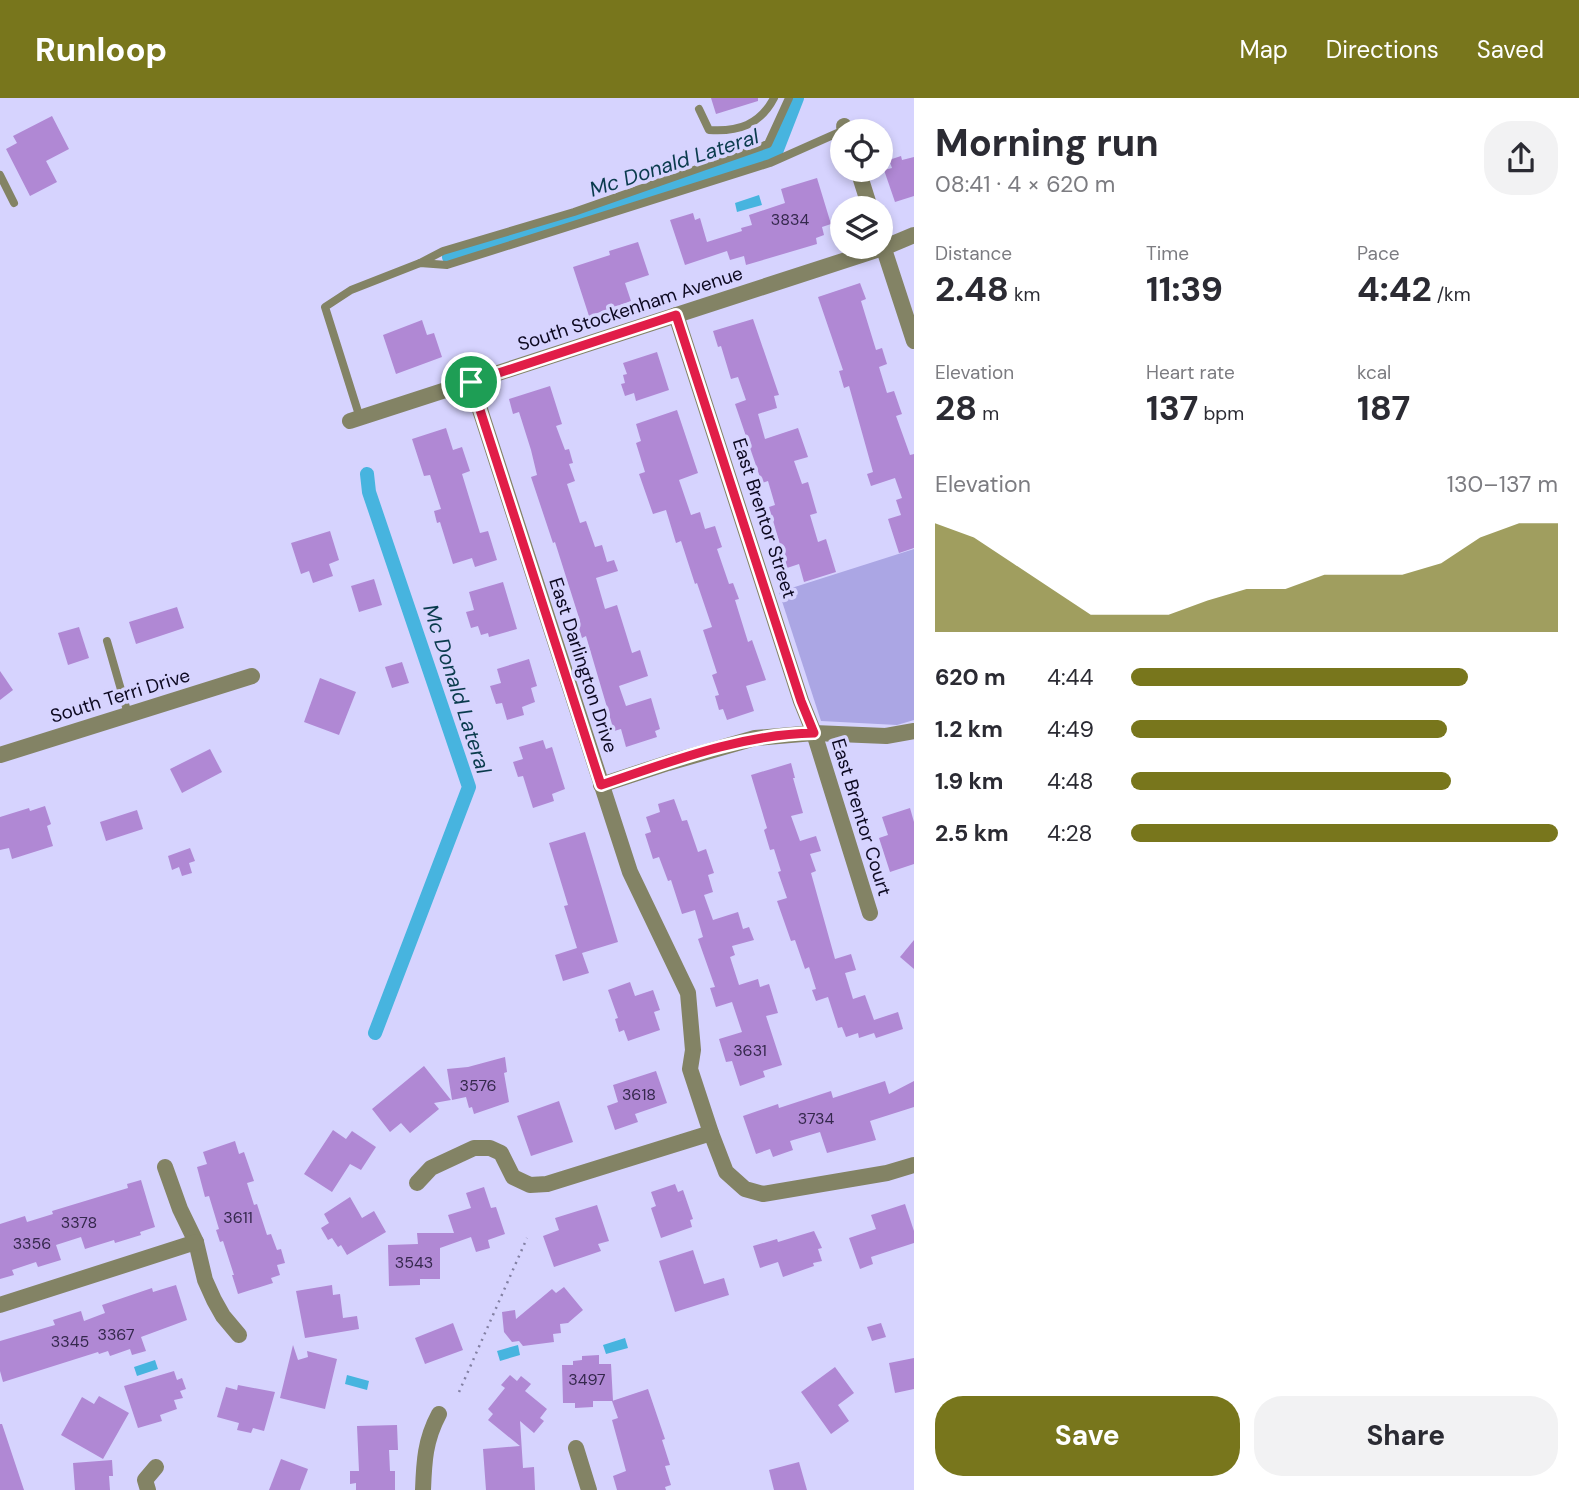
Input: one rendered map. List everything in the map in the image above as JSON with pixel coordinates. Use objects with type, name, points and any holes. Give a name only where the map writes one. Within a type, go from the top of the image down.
[{"type":"street","name":"South Stockenham Avenue","points":[[893,240],[914,235]]},
{"type":"street","name":"South Stockenham Avenue","points":[[355,419],[676,315],[836,259]]},
{"type":"street","points":[[887,259],[914,341]]},
{"type":"street","name":"East Brentor Street","points":[[676,315],[801,701],[814,733]]},
{"type":"street","name":"East Darlington Drive","points":[[471,382],[630,872],[688,993],[693,1050],[690,1069],[726,1172],[745,1189],[764,1194],[887,1173],[914,1165]]},
{"type":"street","name":"South Terri Drive","points":[[0,755],[252,676]]},
{"type":"street","points":[[601,785],[755,738],[814,733],[886,736],[914,731]]},
{"type":"street","name":"East Brentor Court","points":[[814,733],[870,913]]},
{"type":"street","points":[[417,1183],[431,1168],[474,1148],[489,1148],[501,1153],[513,1177],[530,1185],[547,1184],[711,1133]]},
{"type":"street","points":[[165,1167],[180,1209],[196,1242],[205,1280],[223,1316],[240,1335]]},
{"type":"street","points":[[0,1306],[196,1242]]},
{"type":"street","points":[[423,1490],[424,1453],[429,1432],[439,1414]]},
{"type":"street","points":[[576,1448],[589,1490]]},
{"type":"street","points":[[148,1490],[145,1480],[156,1466]]},
{"type":"lane","points":[[699,109],[709,131],[728,132],[747,127],[761,117],[774,98]]},
{"type":"lane","points":[[355,419],[325,307],[351,290],[443,251],[574,212],[768,144],[789,98]]},
{"type":"lane","points":[[420,263],[447,265],[770,163],[830,136]]},
{"type":"lane","points":[[0,175],[13,203]]},
{"type":"lane","points":[[107,641],[128,714]]},
{"type":"path","points":[[459,1391],[527,1238]]},
{"type":"shaded area","points":[[914,549],[914,720],[897,725],[821,721],[779,592]]},
{"type":"water","points":[[759,195],[762,205],[737,212],[735,203]]},
{"type":"water","points":[[625,1338],[628,1348],[606,1354],[603,1345]]},
{"type":"water","points":[[518,1345],[520,1355],[500,1361],[497,1351]]},
{"type":"water","points":[[155,1360],[158,1369],[137,1376],[134,1367]]},
{"type":"water","points":[[347,1375],[369,1381],[367,1390],[345,1384]]},
{"type":"building","points":[[711,98],[758,98],[758,101],[716,114]]},
{"type":"building","points":[[52,116],[69,149],[46,161],[57,182],[30,196],[6,149],[17,143],[13,136]]},
{"type":"building","points":[[914,157],[914,196],[895,202],[888,182],[893,182],[893,159]]},
{"type":"building","points":[[817,178],[830,224],[822,227],[824,235],[816,238],[817,244],[746,265],[744,256],[730,260],[727,251],[685,265],[670,220],[693,213],[695,220],[700,218],[707,242],[742,231],[741,228],[752,225],[749,215],[785,203],[781,189]]},
{"type":"building","points":[[638,242],[649,275],[625,283],[631,301],[589,316],[573,267]]},
{"type":"building","points":[[860,283],[866,299],[861,301],[876,350],[882,348],[887,364],[879,367],[887,393],[894,391],[902,414],[896,416],[910,455],[914,454],[914,548],[899,553],[888,519],[901,515],[896,500],[902,498],[895,478],[871,486],[867,474],[873,472],[849,386],[844,388],[839,371],[843,370],[818,297]]},
{"type":"building","points":[[753,319],[779,395],[774,396],[777,408],[758,414],[765,439],[798,428],[808,457],[794,461],[802,484],[808,482],[817,513],[810,515],[818,542],[826,539],[836,572],[804,582],[799,564],[787,568],[769,507],[775,505],[768,481],[762,483],[735,404],[746,400],[738,377],[731,379],[721,346],[718,347],[713,331]]},
{"type":"building","points":[[422,320],[427,335],[434,333],[442,357],[396,374],[383,335]]},
{"type":"building","points":[[657,352],[669,390],[636,401],[634,393],[625,396],[621,384],[625,383],[623,375],[627,374],[623,363]]},
{"type":"building","points":[[550,386],[562,424],[556,426],[565,450],[569,449],[573,463],[569,464],[575,481],[567,484],[580,523],[586,521],[595,547],[602,545],[607,562],[614,560],[618,571],[596,578],[605,609],[617,605],[632,653],[640,650],[648,676],[619,686],[626,706],[651,698],[660,729],[655,731],[657,737],[626,747],[621,729],[614,731],[586,636],[582,638],[577,622],[580,621],[555,542],[553,543],[531,477],[537,475],[531,450],[519,412],[513,414],[509,399]]},
{"type":"building","points":[[677,410],[698,473],[679,480],[691,515],[700,512],[705,529],[715,526],[722,547],[717,549],[729,584],[733,583],[739,599],[735,600],[748,642],[752,640],[766,680],[746,686],[754,711],[727,720],[723,709],[719,710],[715,696],[719,695],[712,675],[717,673],[703,630],[712,627],[697,583],[695,584],[681,541],[676,543],[666,510],[653,514],[639,474],[645,472],[636,443],[641,441],[636,424]]},
{"type":"building","points":[[446,428],[453,450],[462,447],[470,471],[462,474],[480,533],[488,531],[497,560],[475,567],[472,558],[453,564],[440,522],[437,523],[434,511],[441,509],[430,475],[424,476],[412,439]]},
{"type":"building","points":[[330,531],[339,560],[329,564],[333,576],[313,583],[309,571],[301,574],[291,543]]},
{"type":"building","points":[[374,579],[382,605],[359,612],[351,586]]},
{"type":"building","points":[[503,582],[517,629],[489,637],[488,633],[481,635],[478,626],[471,628],[466,612],[474,610],[469,592]]},
{"type":"building","points":[[177,607],[184,628],[136,644],[129,622]]},
{"type":"building","points":[[79,627],[89,658],[68,665],[58,633]]},
{"type":"building","points":[[529,659],[537,686],[531,688],[535,702],[522,707],[524,715],[507,720],[502,703],[496,704],[490,686],[501,683],[497,669]]},
{"type":"building","points":[[402,662],[409,683],[392,688],[385,667]]},
{"type":"building","points":[[0,671],[13,690],[0,700]]},
{"type":"building","points":[[320,678],[356,692],[339,735],[304,722]]},
{"type":"building","points":[[543,740],[546,749],[552,747],[565,789],[552,794],[554,801],[533,808],[523,776],[518,777],[513,762],[523,759],[519,747]]},
{"type":"building","points":[[210,749],[222,772],[182,793],[170,769]]},
{"type":"building","points":[[791,763],[803,813],[791,816],[800,841],[816,836],[821,851],[810,854],[816,871],[811,873],[835,959],[851,954],[856,970],[845,973],[853,999],[865,995],[874,1020],[898,1012],[903,1029],[876,1038],[874,1033],[859,1038],[858,1033],[846,1037],[842,1027],[838,1028],[828,997],[816,1001],[812,990],[816,989],[809,967],[805,969],[795,940],[791,941],[777,901],[787,898],[774,849],[770,850],[764,830],[767,828],[751,775]]},
{"type":"building","points":[[674,799],[682,821],[687,820],[698,852],[706,849],[714,873],[708,875],[713,892],[704,895],[713,920],[738,912],[743,929],[749,927],[754,940],[732,946],[735,955],[730,957],[739,985],[758,979],[760,987],[769,984],[778,1013],[766,1016],[782,1065],[763,1071],[765,1077],[740,1086],[732,1061],[726,1062],[719,1039],[742,1032],[732,1002],[716,1007],[710,988],[715,987],[698,939],[703,937],[695,910],[682,914],[671,880],[668,881],[659,857],[653,859],[645,834],[651,832],[646,817],[660,812],[658,804]]},
{"type":"building","points":[[45,806],[51,824],[47,826],[53,846],[12,859],[9,848],[0,850],[0,817]]},
{"type":"building","points":[[910,808],[914,822],[914,864],[890,872],[879,838],[888,835],[882,817]]},
{"type":"building","points":[[137,810],[143,829],[106,841],[100,822]]},
{"type":"building","points":[[585,832],[618,942],[582,953],[589,973],[563,981],[555,955],[577,948],[564,906],[568,905],[549,843]]},
{"type":"building","points":[[190,848],[195,861],[189,863],[192,873],[182,876],[179,867],[172,870],[168,856]]},
{"type":"building","points":[[914,940],[914,969],[900,957]]},
{"type":"building","points":[[630,982],[635,996],[653,990],[660,1010],[654,1012],[660,1030],[628,1041],[624,1030],[619,1032],[615,1019],[618,1018],[608,990]]},
{"type":"building","points":[[505,1057],[507,1072],[504,1073],[509,1102],[474,1114],[466,1097],[452,1100],[447,1069],[468,1067]]},
{"type":"building","points":[[424,1066],[451,1100],[434,1103],[439,1109],[410,1133],[401,1123],[390,1132],[372,1109]]},
{"type":"building","points":[[656,1071],[667,1103],[635,1114],[638,1122],[615,1130],[607,1106],[618,1102],[613,1085]]},
{"type":"building","points":[[885,1081],[889,1094],[914,1081],[914,1107],[870,1121],[876,1140],[827,1153],[820,1132],[790,1141],[793,1150],[773,1157],[770,1149],[756,1154],[743,1116],[778,1104],[779,1108],[831,1091],[833,1098]]},
{"type":"building","points":[[559,1101],[573,1142],[531,1156],[517,1116]]},
{"type":"building","points":[[333,1130],[346,1139],[352,1131],[376,1147],[361,1170],[350,1164],[332,1192],[304,1174]]},
{"type":"building","points":[[235,1141],[239,1154],[244,1152],[254,1181],[247,1183],[254,1205],[257,1204],[267,1235],[271,1234],[277,1250],[281,1249],[285,1263],[277,1265],[280,1275],[271,1278],[273,1283],[238,1294],[223,1241],[220,1242],[216,1230],[219,1229],[209,1196],[205,1197],[197,1167],[207,1164],[203,1152]]},
{"type":"building","points":[[141,1180],[155,1227],[140,1232],[141,1235],[85,1249],[81,1237],[56,1245],[61,1260],[38,1267],[36,1262],[12,1270],[14,1275],[0,1279],[0,1224],[25,1216],[27,1222],[53,1214],[52,1211],[128,1188],[127,1184]]},
{"type":"building","points":[[675,1184],[678,1192],[683,1190],[693,1219],[690,1220],[692,1227],[661,1238],[651,1208],[656,1206],[651,1192]]},
{"type":"building","points":[[484,1187],[491,1208],[496,1207],[505,1234],[488,1240],[490,1248],[476,1252],[471,1237],[440,1248],[440,1279],[420,1279],[420,1285],[389,1286],[388,1245],[418,1244],[417,1233],[454,1233],[448,1215],[471,1208],[466,1193]]},
{"type":"building","points":[[350,1197],[362,1218],[374,1211],[386,1232],[347,1255],[341,1245],[338,1247],[332,1238],[328,1240],[321,1228],[329,1223],[324,1214]]},
{"type":"building","points":[[905,1204],[914,1231],[914,1243],[871,1257],[873,1264],[860,1269],[849,1238],[876,1229],[871,1215]]},
{"type":"building","points":[[597,1205],[609,1241],[598,1244],[601,1251],[554,1267],[543,1236],[559,1230],[555,1218]]},
{"type":"building","points":[[814,1231],[822,1248],[818,1249],[822,1261],[783,1277],[778,1262],[760,1268],[753,1246]]},
{"type":"building","points":[[693,1250],[704,1284],[724,1278],[729,1295],[675,1312],[659,1261]]},
{"type":"building","points":[[176,1285],[187,1320],[141,1337],[146,1351],[132,1355],[130,1349],[110,1356],[108,1351],[98,1352],[3,1382],[0,1371],[0,1341],[55,1325],[53,1320],[81,1311],[84,1321],[105,1313],[102,1305],[152,1288],[153,1292]]},
{"type":"building","points":[[332,1285],[333,1295],[340,1294],[343,1318],[357,1316],[359,1329],[305,1338],[296,1291]]},
{"type":"building","points":[[564,1287],[583,1310],[568,1323],[560,1324],[561,1333],[553,1334],[554,1342],[523,1346],[519,1341],[512,1342],[504,1332],[502,1312],[515,1310],[516,1319],[552,1289],[556,1293]]},
{"type":"building","points":[[453,1323],[463,1350],[425,1364],[415,1338]]},
{"type":"building","points":[[881,1323],[886,1337],[872,1341],[867,1327]]},
{"type":"building","points":[[293,1345],[298,1360],[308,1357],[307,1351],[337,1359],[325,1409],[280,1398]]},
{"type":"building","points":[[599,1355],[599,1364],[611,1364],[613,1401],[593,1401],[593,1407],[575,1408],[575,1403],[563,1403],[562,1365],[573,1365],[573,1361],[582,1360],[582,1356]]},
{"type":"building","points":[[914,1358],[914,1389],[895,1393],[889,1363]]},
{"type":"building","points":[[835,1367],[854,1393],[838,1405],[849,1421],[831,1434],[801,1392]]},
{"type":"building","points":[[174,1371],[177,1380],[182,1378],[186,1389],[180,1391],[183,1398],[174,1400],[177,1409],[160,1415],[162,1421],[138,1428],[124,1386]]},
{"type":"building","points":[[510,1375],[517,1381],[521,1376],[531,1384],[525,1391],[547,1409],[540,1418],[544,1421],[534,1433],[520,1421],[523,1468],[534,1467],[535,1490],[486,1490],[483,1449],[520,1446],[488,1420],[493,1414],[488,1409],[505,1388],[501,1385]]},
{"type":"building","points":[[238,1385],[275,1392],[264,1431],[253,1428],[251,1433],[237,1430],[239,1423],[217,1417],[226,1387],[237,1390]]},
{"type":"building","points":[[648,1389],[665,1439],[662,1440],[670,1465],[665,1466],[671,1485],[665,1487],[666,1490],[617,1490],[613,1476],[626,1471],[612,1420],[618,1418],[612,1401]]},
{"type":"building","points":[[99,1396],[129,1413],[103,1459],[61,1435],[82,1397],[94,1404]]},
{"type":"building","points":[[2,1424],[24,1490],[0,1490]]},
{"type":"building","points":[[397,1425],[398,1450],[389,1450],[390,1471],[395,1471],[395,1490],[356,1490],[356,1483],[350,1484],[350,1471],[359,1471],[357,1426]]},
{"type":"building","points":[[281,1459],[308,1469],[300,1490],[269,1490]]},
{"type":"building","points":[[112,1460],[110,1490],[75,1490],[73,1463]]},
{"type":"building","points":[[799,1462],[807,1490],[774,1490],[769,1470]]},
{"type":"waterway","name":"Mc Donald Lateral","points":[[449,257],[776,152],[797,98]]},
{"type":"waterway","name":"Mc Donald Lateral","points":[[367,474],[369,492],[469,787],[375,1033]]},
{"type":"route","points":[[676,315],[801,701],[814,733],[755,738],[601,785],[471,382],[676,315]]}]
